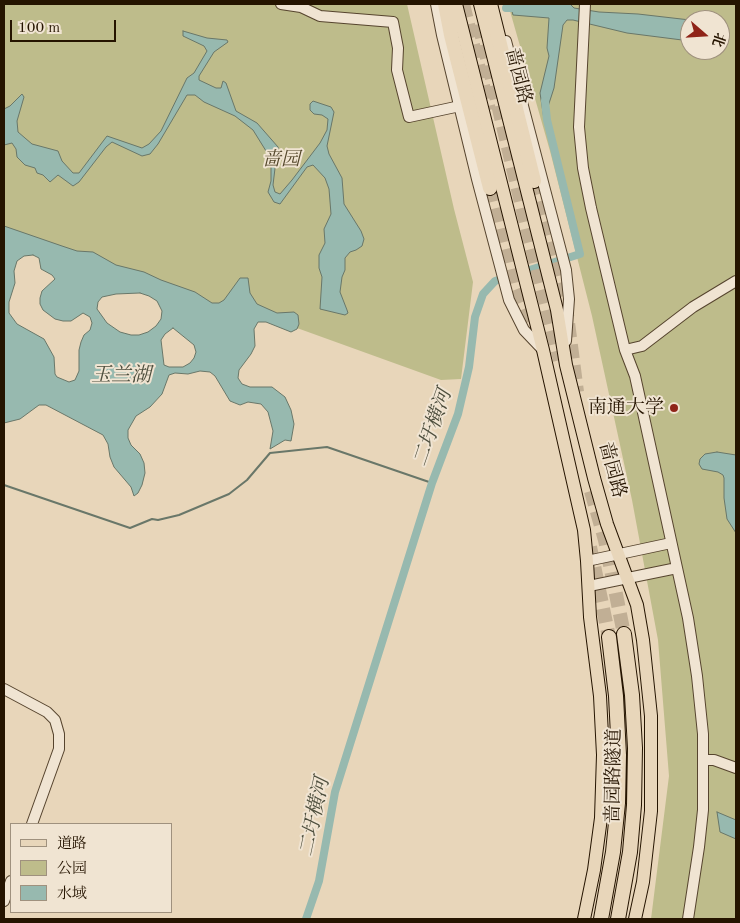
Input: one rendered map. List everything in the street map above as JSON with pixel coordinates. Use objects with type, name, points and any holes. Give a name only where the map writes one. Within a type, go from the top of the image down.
[{"type":"highway","points":[[445,4],[451,35],[490,188]]},
{"type":"highway","points":[[490,4],[534,181]]},
{"type":"highway","name":"啬园路隧道","points":[[618,919],[630,852],[634,796],[635,748],[632,695],[624,634]]},
{"type":"highway","name":"啬园路隧道","points":[[601,919],[613,852],[618,803],[619,755],[616,696],[609,637]]},
{"type":"main road","name":"啬园路","points":[[456,4],[543,350],[584,530],[590,617],[600,696],[603,755],[601,818],[594,870],[584,919]]},
{"type":"main road","name":"啬园路","points":[[480,4],[557,310],[566,365],[594,478],[607,524],[637,605],[643,640],[651,716],[651,810],[643,882],[635,919]]},
{"type":"street","points":[[281,4],[310,8],[320,16],[393,22],[398,48],[397,70],[409,117],[460,106]]},
{"type":"street","points":[[436,4],[509,300],[524,330],[543,350]]},
{"type":"street","points":[[497,4],[566,270],[569,299],[566,365]]},
{"type":"street","points":[[585,4],[579,127],[583,168],[625,350],[635,376],[688,618],[697,676],[702,729],[703,810],[700,847],[688,919]]},
{"type":"street","points":[[625,350],[642,346],[693,307],[736,281]]},
{"type":"street","points":[[587,561],[671,543]]},
{"type":"street","points":[[588,586],[677,568]]},
{"type":"street","points":[[4,689],[47,712],[56,720],[59,734],[59,749],[32,823]]},
{"type":"street","points":[[703,760],[714,760],[736,768]]},
{"type":"street","points":[[4,901],[10,884]]},
{"type":"green space","name":"啬园","points":[[4,4],[407,4],[454,209],[473,282],[461,379],[441,380],[261,315],[179,300],[4,236]]},
{"type":"green space","name":"南通大学","points":[[508,4],[736,4],[736,919],[651,919],[669,776],[658,640],[632,500],[592,316],[550,151]]},
{"type":"water","points":[[510,4],[570,4],[574,8],[599,12],[680,19],[680,40],[627,33],[567,20],[563,25],[554,88],[544,119],[540,93],[549,56],[547,48],[549,18],[513,15]]},
{"type":"water","points":[[183,31],[207,38],[227,40],[228,42],[214,52],[199,76],[199,80],[216,88],[221,88],[223,81],[226,83],[236,111],[257,123],[278,147],[280,154],[276,160],[273,185],[275,192],[280,194],[292,180],[320,143],[327,130],[328,119],[322,115],[314,114],[310,110],[310,104],[313,101],[331,107],[334,112],[327,146],[329,154],[342,178],[344,204],[364,239],[362,246],[350,252],[345,258],[345,270],[340,292],[348,313],[345,315],[320,309],[322,277],[319,268],[319,255],[325,243],[324,229],[331,214],[329,189],[325,178],[313,165],[307,167],[280,204],[274,202],[268,192],[271,181],[271,159],[253,130],[235,116],[204,102],[195,95],[187,95],[150,154],[142,156],[112,142],[79,182],[73,186],[58,175],[50,182],[43,175],[37,173],[35,168],[25,165],[17,157],[16,149],[12,143],[4,145],[4,109],[10,106],[22,94],[24,97],[17,121],[18,132],[32,144],[58,151],[62,161],[73,173],[79,173],[107,136],[142,148],[149,144],[161,131],[187,78],[194,73],[207,51],[204,46],[183,36]]},
{"type":"water","name":"玉兰湖","points":[[4,226],[77,251],[93,252],[116,265],[144,272],[195,292],[212,303],[219,303],[224,300],[240,278],[248,278],[250,293],[257,304],[277,313],[294,312],[298,315],[299,324],[297,329],[291,332],[266,322],[258,322],[254,329],[255,346],[239,370],[238,378],[242,384],[250,387],[272,387],[285,397],[291,410],[294,424],[291,441],[285,440],[270,449],[273,431],[268,412],[261,404],[248,402],[240,405],[230,401],[215,376],[210,372],[200,371],[169,375],[162,394],[150,407],[136,416],[128,430],[128,438],[131,445],[140,454],[144,463],[145,473],[142,485],[134,496],[131,487],[114,467],[108,444],[103,435],[46,405],[39,405],[20,419],[4,423]],"holes":[[[33,255],[39,258],[41,269],[52,275],[55,279],[42,291],[40,304],[43,310],[55,319],[63,321],[71,321],[83,313],[90,317],[92,323],[90,330],[84,335],[81,342],[79,371],[75,380],[69,382],[57,377],[55,374],[54,357],[44,339],[17,324],[9,313],[9,302],[15,283],[14,271],[17,261],[24,256]],[[140,293],[157,301],[162,311],[161,319],[148,332],[139,335],[120,332],[107,323],[97,309],[98,302],[102,297],[116,294]],[[173,328],[194,345],[196,352],[190,363],[183,367],[164,365],[161,340]]]},
{"type":"water","points":[[717,452],[736,455],[736,533],[727,519],[723,475],[718,472],[702,469],[699,464],[700,459],[705,454]]},
{"type":"water","points":[[717,812],[736,820],[736,839],[720,832]]},
{"type":"waterway","points":[[506,8],[520,8]]},
{"type":"waterway","name":"二圩横河","points":[[306,919],[319,881],[335,792],[432,483],[458,414],[469,367],[475,317],[483,294],[495,281],[580,254],[547,120],[545,101]]},
{"type":"waterway","points":[[4,485],[130,528],[152,519],[158,520],[179,515],[229,494],[247,480],[270,453],[327,447],[432,483]]},
{"type":"tunnel","points":[[463,4],[489,110]]},
{"type":"tunnel","points":[[479,24],[560,360]]},
{"type":"tunnel","points":[[534,181],[566,307],[577,392]]},
{"type":"tunnel","points":[[490,188],[513,285],[537,345]]},
{"type":"tunnel","points":[[591,491],[605,540],[624,634]]},
{"type":"tunnel","points":[[590,547],[609,637]]},
{"type":"place","name":"南通大学","points":[[674,408]]}]
